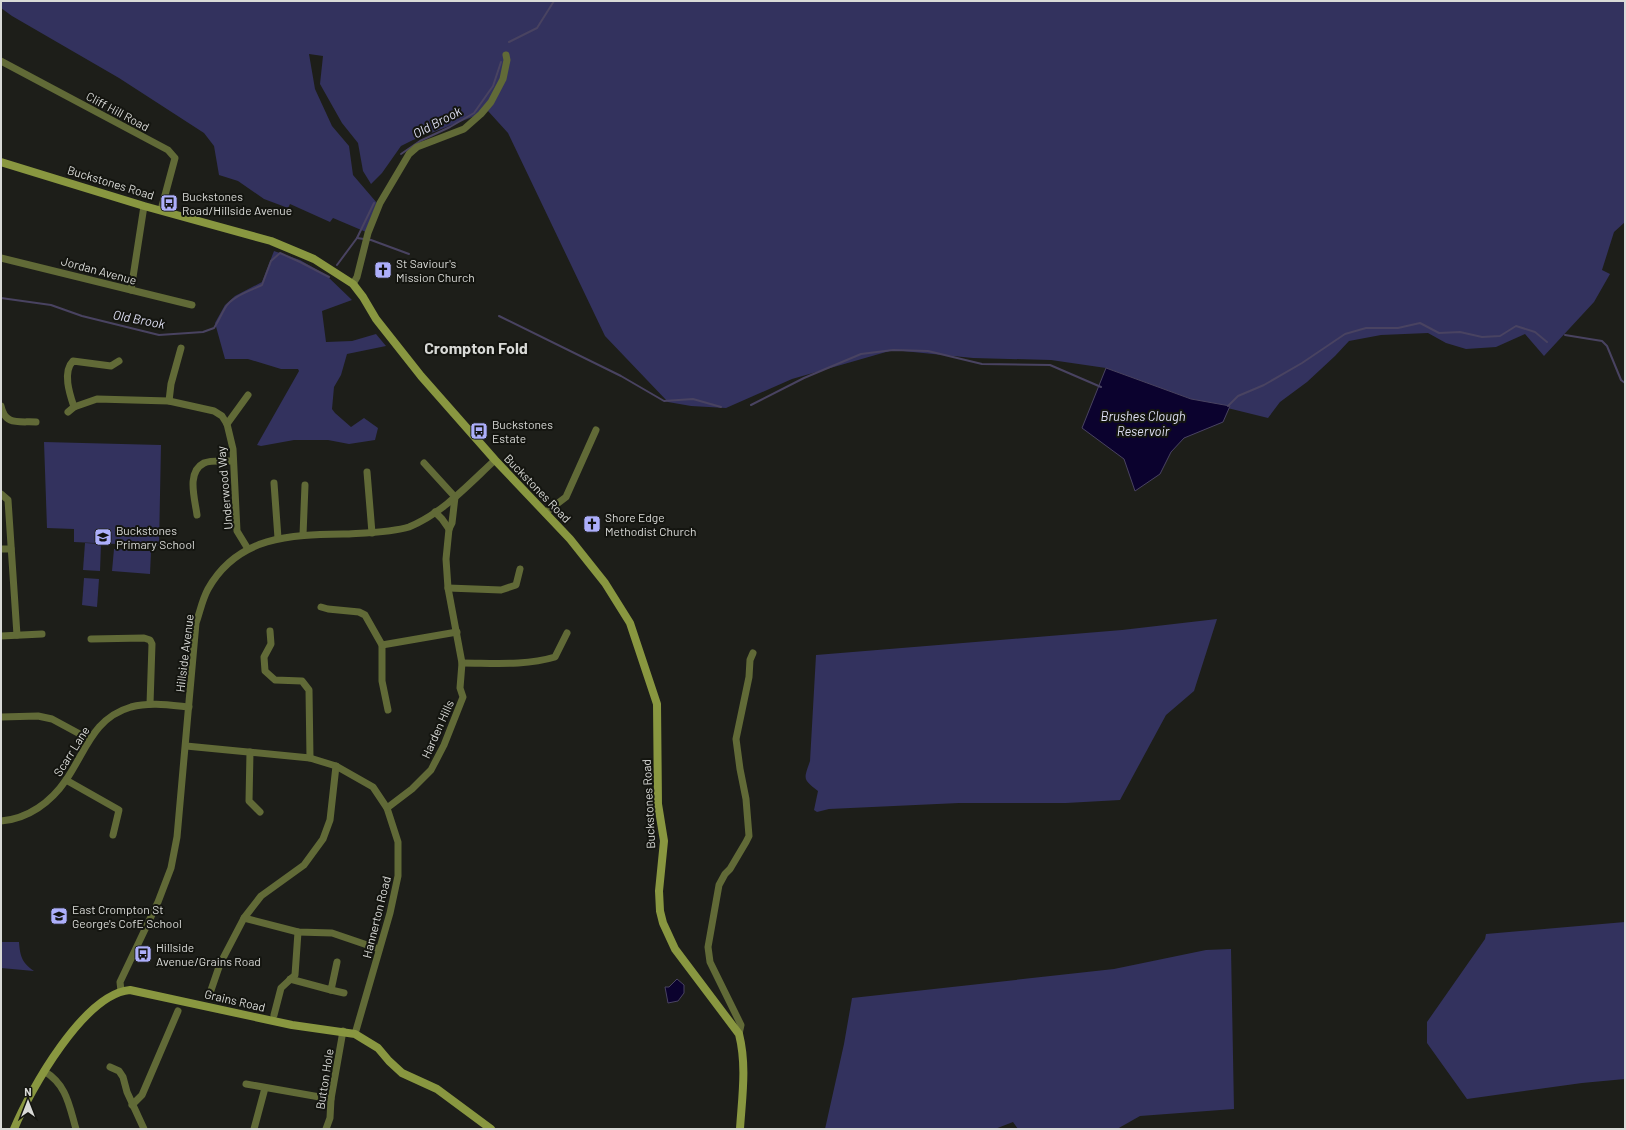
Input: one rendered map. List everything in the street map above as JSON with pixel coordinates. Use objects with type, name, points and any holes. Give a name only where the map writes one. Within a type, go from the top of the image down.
[{"type":"main road","name":"Buckstones Road","points":[[1,162],[144,206],[271,241],[314,259],[353,284],[363,297],[376,319],[410,363],[495,460],[570,539],[596,571],[618,601],[630,623],[657,704],[658,804],[664,841],[659,891],[660,911],[663,923],[675,949],[739,1034],[744,1051],[745,1069],[740,1129]]},
{"type":"main road","name":"Grains Road","points":[[121,991],[142,992],[292,1025],[343,1031],[355,1034],[378,1048],[388,1061],[402,1074],[437,1089],[491,1129]]},
{"type":"main road","points":[[14,1129],[24,1106],[44,1071],[64,1041],[105,999],[121,991]]},
{"type":"street","points":[[353,284],[357,277],[367,235],[380,202],[409,154],[417,147],[464,130],[473,123],[484,111],[504,79],[507,60],[506,55]]},
{"type":"street","name":"Cliff Hill Road","points":[[1,61],[168,150],[175,158],[161,210]]},
{"type":"street","points":[[131,290],[144,206]]},
{"type":"street","name":"Jordan Avenue","points":[[1,258],[192,305]]},
{"type":"street","points":[[169,400],[171,384],[181,348]]},
{"type":"street","points":[[74,407],[68,388],[69,364],[73,361],[111,366],[119,362]]},
{"type":"street","points":[[68,412],[74,407],[97,399],[169,400],[214,411],[222,416],[227,424],[248,395]]},
{"type":"street","points":[[1,406],[5,417],[10,421],[36,422]]},
{"type":"street","name":"Underwood Way","points":[[227,424],[233,449],[238,531],[248,549]]},
{"type":"street","points":[[545,513],[566,497],[596,430]]},
{"type":"street","name":"Hillside Avenue","points":[[121,991],[120,982],[158,902],[171,868],[177,837],[195,634],[202,602],[216,576],[234,558],[248,549],[278,538],[303,535],[372,533],[408,527],[435,512],[455,497],[495,460]]},
{"type":"street","points":[[197,515],[193,482],[193,476],[197,469],[205,462],[233,461]]},
{"type":"street","points":[[424,463],[455,497]]},
{"type":"street","points":[[367,472],[372,533]]},
{"type":"street","points":[[274,483],[278,538]]},
{"type":"street","points":[[303,535],[305,485]]},
{"type":"street","points":[[1,494],[8,500],[17,635]]},
{"type":"street","name":"Harden Hills","points":[[387,808],[412,789],[430,770],[444,745],[463,697],[460,688],[462,663],[448,588],[446,559],[449,529],[452,523],[455,497]]},
{"type":"street","points":[[435,512],[449,529]]},
{"type":"street","points":[[1,549],[11,549]]},
{"type":"street","points":[[448,588],[501,590],[516,585],[520,569]]},
{"type":"street","points":[[321,607],[328,610],[359,612],[365,615],[382,646],[382,681],[388,710]]},
{"type":"street","points":[[270,631],[271,644],[264,657],[265,671],[275,680],[302,681],[309,690],[310,758]]},
{"type":"street","points":[[382,646],[457,632]]},
{"type":"street","points":[[462,663],[508,664],[541,661],[555,657],[567,633]]},
{"type":"street","points":[[1,636],[42,634]]},
{"type":"street","points":[[91,639],[144,638],[150,640],[152,644],[150,704]]},
{"type":"street","points":[[102,639],[102,647]]},
{"type":"street","points":[[739,1034],[740,1025],[710,962],[708,947],[719,885],[749,836],[746,799],[736,739],[749,677],[750,660],[753,653]]},
{"type":"street","name":"Scarr Lane","points":[[1,821],[32,814],[52,797],[66,780],[89,739],[100,726],[113,715],[131,707],[150,704],[189,707]]},
{"type":"street","points":[[1,717],[38,716],[52,719],[89,739]]},
{"type":"street","name":"Hannerton Road","points":[[186,746],[310,758],[336,766],[373,787],[387,808],[398,842],[398,876],[390,913],[355,1034]]},
{"type":"street","points":[[250,752],[249,801],[260,812]]},
{"type":"street","points":[[209,996],[220,964],[244,918],[261,896],[304,865],[323,839],[330,820],[336,766]]},
{"type":"street","points":[[66,780],[119,810],[112,835]]},
{"type":"street","points":[[244,918],[298,932],[332,933],[379,949]]},
{"type":"street","points":[[274,1015],[281,988],[295,975],[298,932]]},
{"type":"street","points":[[332,990],[337,962]]},
{"type":"street","points":[[290,979],[344,993]]},
{"type":"street","points":[[132,1105],[142,1094],[178,1011]]},
{"type":"street","name":"Button Hole","points":[[326,1129],[330,1118],[331,1099],[343,1031]]},
{"type":"street","points":[[110,1067],[119,1071],[123,1077],[132,1105],[144,1129]]},
{"type":"street","points":[[44,1071],[64,1089],[76,1129]]},
{"type":"street","points":[[246,1084],[331,1099]]},
{"type":"street","points":[[254,1129],[264,1088]]},
{"type":"shaded area","points":[[1,1],[1625,1],[1625,222],[1614,232],[1602,270],[1610,274],[1594,302],[1544,356],[1525,334],[1496,347],[1466,349],[1446,343],[1428,333],[1381,335],[1349,341],[1307,382],[1280,402],[1268,418],[1191,399],[1106,368],[1051,360],[973,358],[893,350],[792,379],[726,408],[691,406],[668,402],[605,336],[508,133],[488,111],[401,146],[382,173],[371,184],[363,171],[358,143],[342,123],[320,84],[323,56],[309,54],[315,89],[332,126],[349,146],[353,175],[377,203],[366,232],[333,218],[330,222],[290,204],[288,208],[264,199],[238,181],[219,175],[214,146],[204,133],[119,78],[12,16],[1,8]]},
{"type":"shaded area","points":[[274,251],[300,260],[326,275],[352,300],[322,311],[326,342],[352,341],[376,334],[386,346],[347,354],[341,375],[334,387],[332,409],[335,413],[351,427],[364,418],[378,428],[375,440],[349,444],[328,440],[294,440],[261,446],[257,445],[299,371],[298,369],[281,369],[248,359],[225,359],[215,323],[225,305],[235,296],[262,282]]},
{"type":"shaded area","points":[[44,442],[161,445],[159,546],[74,542],[74,529],[47,528]]},
{"type":"shaded area","points":[[85,543],[101,544],[100,571],[83,570]]},
{"type":"shaded area","points":[[114,549],[151,551],[150,574],[112,571]]},
{"type":"shaded area","points":[[84,578],[99,579],[97,607],[82,605]]},
{"type":"shaded area","points":[[1217,619],[1194,691],[1166,715],[1120,800],[1066,803],[959,803],[829,809],[817,812],[814,810],[818,791],[807,781],[806,772],[810,761],[816,655],[1122,630]]},
{"type":"shaded area","points":[[1625,922],[1625,1079],[1582,1083],[1467,1099],[1427,1043],[1427,1022],[1485,939],[1486,934]]},
{"type":"shaded area","points":[[1,942],[19,942],[22,959],[34,971],[1,968]]},
{"type":"shaded area","points":[[1231,949],[1234,1109],[1140,1116],[1117,1129],[1018,1129],[1013,1122],[995,1129],[825,1129],[844,1044],[852,998],[1114,969],[1206,950]]},
{"type":"water","name":"Brushes Clough Reservoir","points":[[1106,368],[1191,399],[1230,406],[1223,422],[1184,438],[1171,452],[1160,474],[1135,491],[1124,459],[1082,428]]},
{"type":"water","points":[[677,979],[684,985],[684,993],[678,1001],[668,1003],[665,987],[669,987]]},
{"type":"waterway","name":"Old Brook","points":[[509,42],[537,28],[554,1]]},
{"type":"waterway","name":"Old Brook","points":[[401,154],[420,141],[450,127],[474,113],[493,86],[501,62]]},
{"type":"waterway","name":"Old Brook","points":[[337,265],[357,238],[374,203]]},
{"type":"waterway","points":[[357,238],[371,240],[409,254]]},
{"type":"waterway","name":"Old Brook","points":[[1,298],[51,305],[82,316],[159,335],[203,332],[214,328],[225,308],[232,300],[262,285],[271,261],[280,253],[329,277]]},
{"type":"waterway","points":[[499,316],[621,376],[664,401],[693,399],[721,407]]},
{"type":"waterway","points":[[1228,406],[1238,396],[1264,385],[1302,363],[1345,334],[1366,328],[1398,328],[1420,323],[1439,333],[1460,332],[1482,337],[1500,336],[1516,326],[1535,332],[1547,342]]},
{"type":"waterway","points":[[1565,335],[1602,341],[1607,346],[1621,380],[1625,383]]},
{"type":"waterway","points":[[751,405],[804,378],[861,354],[893,350],[928,351],[982,364],[1050,365],[1101,387]]},
{"type":"place","name":"Buckstones Road/Hillside Avenue","points":[[169,203]]},
{"type":"place","name":"St Saviour's Mission Church","points":[[383,270]]},
{"type":"place","name":"Buckstones Estate","points":[[479,431]]},
{"type":"place","name":"Shore Edge Methodist Church","points":[[592,524]]},
{"type":"place","name":"Buckstones Primary School","points":[[103,537]]},
{"type":"place","name":"East Crompton St George's CofE School","points":[[59,916]]},
{"type":"place","name":"Hillside Avenue/Grains Road","points":[[143,954]]},
{"type":"district","name":"Crompton Fold","points":[[476,347]]}]
